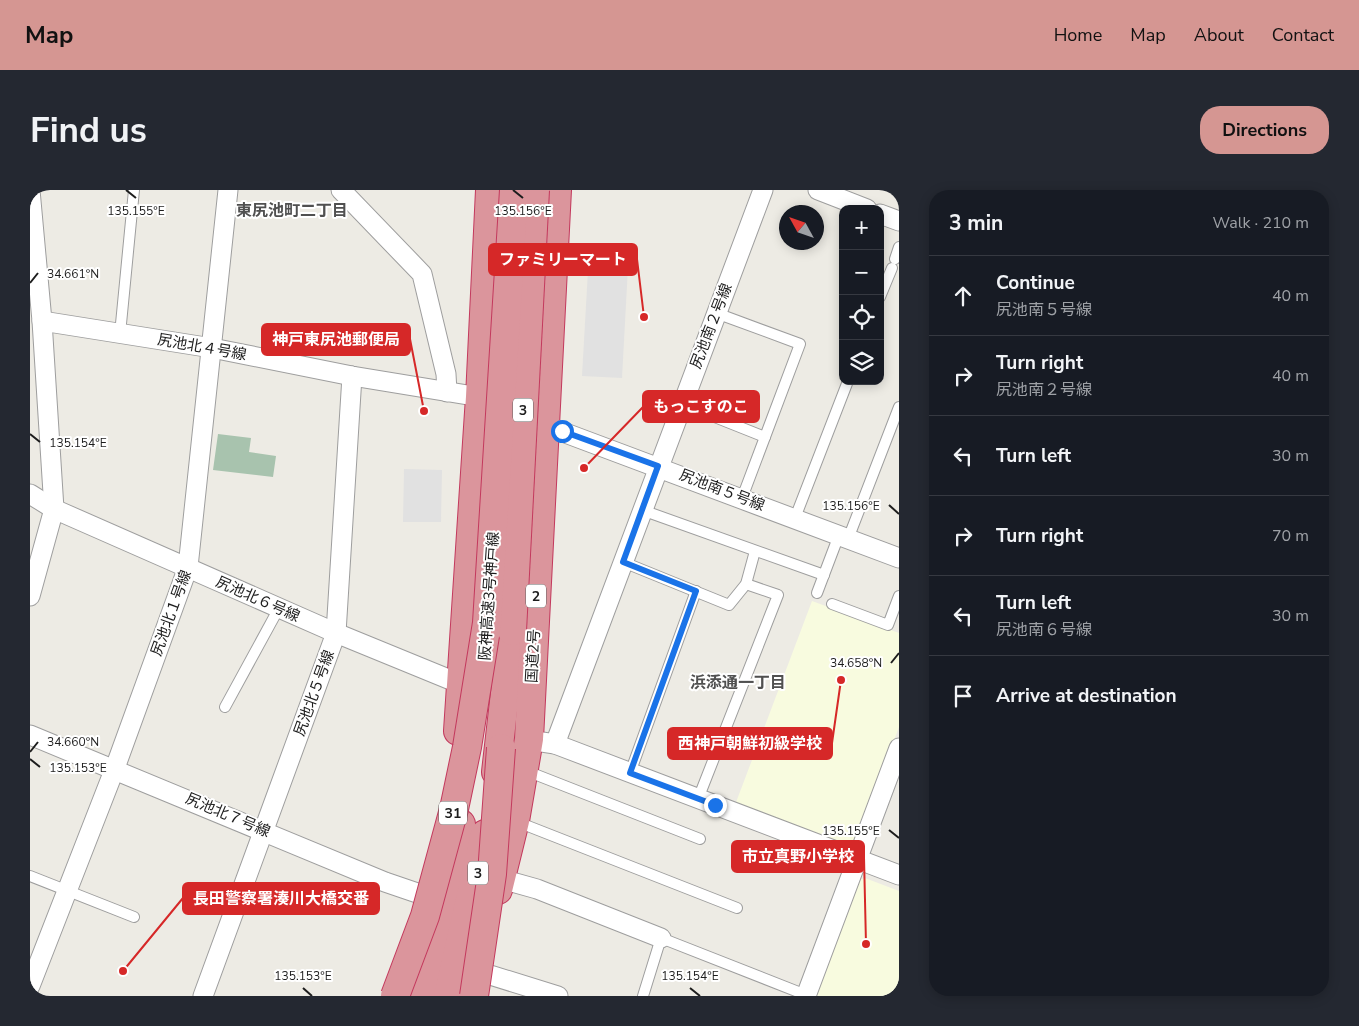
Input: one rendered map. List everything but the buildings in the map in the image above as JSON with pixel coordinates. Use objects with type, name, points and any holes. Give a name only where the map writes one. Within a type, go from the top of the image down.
[{"type":"highway","points":[[401,996],[426,896],[457,744],[480,397],[490,190]]},
{"type":"highway","name":"阪神高速3号神戸線","points":[[422,996],[452,874],[469,780],[480,700],[487,623],[514,190]]},
{"type":"highway","name":"阪神高速3号神戸線","points":[[448,996],[480,865],[501,748],[512,631],[535,190]]},
{"type":"highway","name":"国道2号","points":[[472,987],[515,820],[529,739],[557,190]]},
{"type":"highway","name":"31","points":[[395,996],[424,916],[454,809],[467,747],[487,623]]},
{"type":"highway","points":[[472,987],[492,874],[501,748]]},
{"type":"street","points":[[30,190],[33,252],[42,322],[37,354],[54,509],[34,568],[30,596]]},
{"type":"street","name":"尻池北１号線","points":[[30,986],[115,768],[188,568],[228,190]]},
{"type":"street","points":[[341,190],[422,274],[446,374],[447,392]]},
{"type":"street","name":"尻池南２号線","points":[[555,744],[763,190]]},
{"type":"street","points":[[818,190],[857,205]]},
{"type":"street","points":[[884,215],[899,221]]},
{"type":"street","name":"尻池北４号線","points":[[42,322],[212,348],[352,376],[480,397]]},
{"type":"street","name":"尻池北５号線","points":[[203,996],[336,633],[352,376]]},
{"type":"street","name":"尻池南５号線","points":[[544,425],[658,466],[899,558]]},
{"type":"street","name":"尻池北６号線","points":[[30,494],[54,509],[278,608],[462,685]]},
{"type":"street","name":"尻池北７号線","points":[[30,735],[115,768],[385,882],[426,896]]},
{"type":"street","points":[[529,739],[555,744],[899,875]]},
{"type":"street","points":[[806,996],[899,748]]},
{"type":"street","points":[[501,879],[537,889],[660,938]]},
{"type":"street","points":[[472,987],[558,996]]},
{"type":"lane","points":[[120,334],[134,190]]},
{"type":"lane","points":[[881,295],[899,248]]},
{"type":"lane","points":[[716,313],[800,344],[742,498]]},
{"type":"lane","points":[[795,518],[846,385]]},
{"type":"lane","points":[[682,404],[765,437]]},
{"type":"lane","points":[[816,593],[844,537],[899,407]]},
{"type":"lane","points":[[642,510],[824,575]]},
{"type":"lane","points":[[623,562],[729,605],[746,584],[755,551]]},
{"type":"lane","points":[[698,798],[778,594],[746,584]]},
{"type":"lane","points":[[630,773],[696,591]]},
{"type":"lane","points":[[832,604],[888,625],[899,596]]},
{"type":"lane","points":[[225,707],[278,608]]},
{"type":"lane","points":[[523,770],[700,839]]},
{"type":"lane","points":[[515,820],[737,908]]},
{"type":"lane","points":[[30,876],[134,917]]},
{"type":"lane","points":[[643,996],[660,938],[806,996]]},
{"type":"shaded area","points":[[589,253],[628,267],[622,378],[582,376]]},
{"type":"shaded area","points":[[218,434],[251,438],[249,452],[276,456],[273,477],[213,470]]},
{"type":"shaded area","points":[[404,469],[442,470],[441,522],[403,522]]},
{"type":"shaded area","points":[[812,601],[899,633],[899,727],[853,849],[735,805]]},
{"type":"shaded area","points":[[865,878],[899,891],[899,996],[813,996],[857,881]]},
{"type":"place","name":"ファミリーマート","points":[[644,317]]},
{"type":"place","name":"神戸東尻池郵便局","points":[[424,411]]},
{"type":"place","name":"もっこすのこ","points":[[584,468]]},
{"type":"place","name":"西神戸朝鮮初級学校","points":[[841,680]]},
{"type":"place","name":"市立真野小学校","points":[[866,944]]},
{"type":"place","name":"長田警察署湊川大橋交番","points":[[123,971]]},
{"type":"district","name":"東尻池町二丁目","points":[[292,210]]},
{"type":"district","name":"浜添通一丁目","points":[[738,682]]},
{"type":"route","points":[[562,431],[658,466],[623,562],[696,591],[630,773],[715,805]]}]
